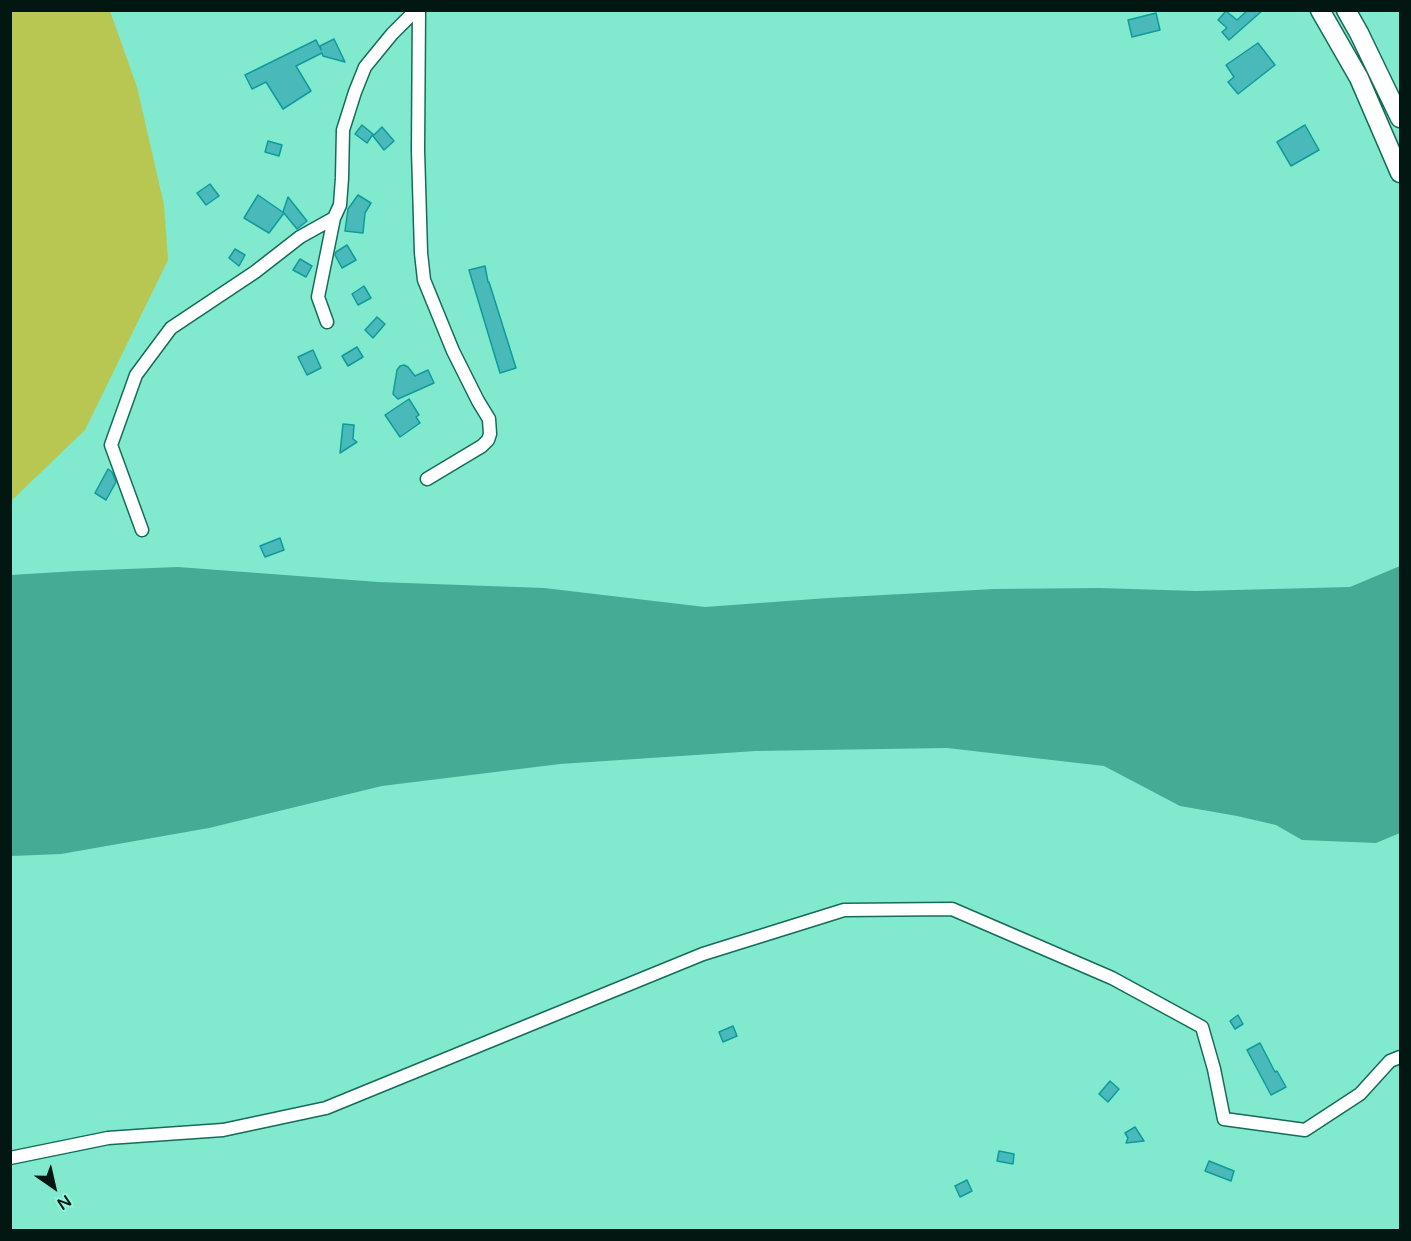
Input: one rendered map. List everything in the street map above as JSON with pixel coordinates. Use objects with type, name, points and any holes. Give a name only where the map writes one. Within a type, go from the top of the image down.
[{"type":"main road","points":[[1320,10],[1359,78],[1401,173]]},
{"type":"main road","points":[[1346,10],[1401,117]]},
{"type":"street","points":[[327,322],[318,297],[334,218],[340,205],[343,130],[365,67],[392,34],[418,10]]},
{"type":"street","points":[[418,10],[418,150],[424,280],[453,351],[489,419],[490,426],[488,440],[482,446],[427,478]]},
{"type":"street","points":[[142,530],[111,445],[136,375],[171,328],[255,272],[300,237],[334,218]]},
{"type":"street","points":[[10,1158],[108,1138],[223,1130],[326,1108],[703,954],[844,910],[951,909],[1112,978],[1202,1027],[1214,1069],[1224,1119],[1305,1130],[1360,1094],[1390,1061],[1401,1057]]},
{"type":"green space","points":[[11,10],[110,11],[137,87],[164,205],[168,260],[85,430],[11,501]]},
{"type":"water","points":[[1400,566],[1400,833],[1376,843],[1302,840],[1276,825],[1180,806],[1104,766],[947,748],[756,751],[560,764],[382,786],[209,828],[61,854],[11,856],[11,575],[178,567],[378,582],[544,588],[705,607],[994,589],[1100,588],[1196,591],[1350,587]]},
{"type":"building","points":[[1248,10],[1263,10],[1229,40],[1222,32],[1227,28],[1218,20],[1226,11],[1237,20]]},
{"type":"building","points":[[1156,13],[1160,30],[1132,37],[1128,20]]},
{"type":"building","points":[[334,39],[345,62],[323,56],[322,53],[296,66],[311,91],[283,109],[266,82],[252,89],[245,75],[316,40],[321,50],[320,46]]},
{"type":"building","points":[[1258,43],[1275,65],[1238,94],[1228,82],[1234,77],[1226,65]]},
{"type":"building","points":[[362,125],[373,134],[367,143],[355,134]]},
{"type":"building","points":[[1305,125],[1319,150],[1291,166],[1277,142]]},
{"type":"building","points":[[382,127],[394,141],[384,150],[373,136]]},
{"type":"building","points":[[268,141],[282,145],[279,156],[265,152]]},
{"type":"building","points":[[210,184],[219,196],[206,205],[197,193]]},
{"type":"building","points":[[258,195],[284,213],[269,233],[244,218]]},
{"type":"building","points":[[358,195],[371,203],[365,213],[363,233],[345,231],[348,209]]},
{"type":"building","points":[[288,197],[307,221],[297,229],[283,212]]},
{"type":"building","points":[[347,245],[356,260],[342,268],[335,255]]},
{"type":"building","points":[[235,249],[245,255],[239,266],[229,258]]},
{"type":"building","points":[[300,259],[312,266],[306,277],[293,270]]},
{"type":"building","points":[[485,266],[516,368],[500,373],[469,270]]},
{"type":"building","points":[[364,286],[371,298],[358,305],[352,294]]},
{"type":"building","points":[[377,317],[385,324],[373,338],[365,330]]},
{"type":"building","points":[[357,347],[363,357],[348,366],[342,356]]},
{"type":"building","points":[[313,350],[321,368],[307,375],[298,357]]},
{"type":"building","points":[[404,365],[415,376],[428,370],[434,383],[398,399],[393,394],[397,370]]},
{"type":"building","points":[[409,399],[419,415],[416,417],[420,423],[400,437],[385,415]]},
{"type":"building","points":[[343,424],[354,425],[353,439],[357,442],[340,453]]},
{"type":"building","points":[[108,469],[112,472],[116,482],[106,500],[95,493]]},
{"type":"building","points":[[280,538],[284,550],[265,557],[260,546]]},
{"type":"building","points":[[1238,1015],[1243,1024],[1235,1029],[1230,1021]]},
{"type":"building","points":[[733,1026],[737,1036],[723,1042],[719,1032]]},
{"type":"building","points":[[1260,1043],[1275,1072],[1277,1071],[1286,1087],[1271,1095],[1247,1050]]},
{"type":"building","points":[[1110,1081],[1119,1089],[1108,1102],[1099,1094]]},
{"type":"building","points":[[1135,1127],[1144,1141],[1126,1143],[1128,1138],[1125,1133]]},
{"type":"building","points":[[999,1151],[1014,1154],[1013,1164],[997,1161]]},
{"type":"building","points":[[1209,1161],[1234,1171],[1231,1181],[1205,1171]]},
{"type":"building","points":[[967,1180],[972,1191],[960,1197],[955,1186]]}]
